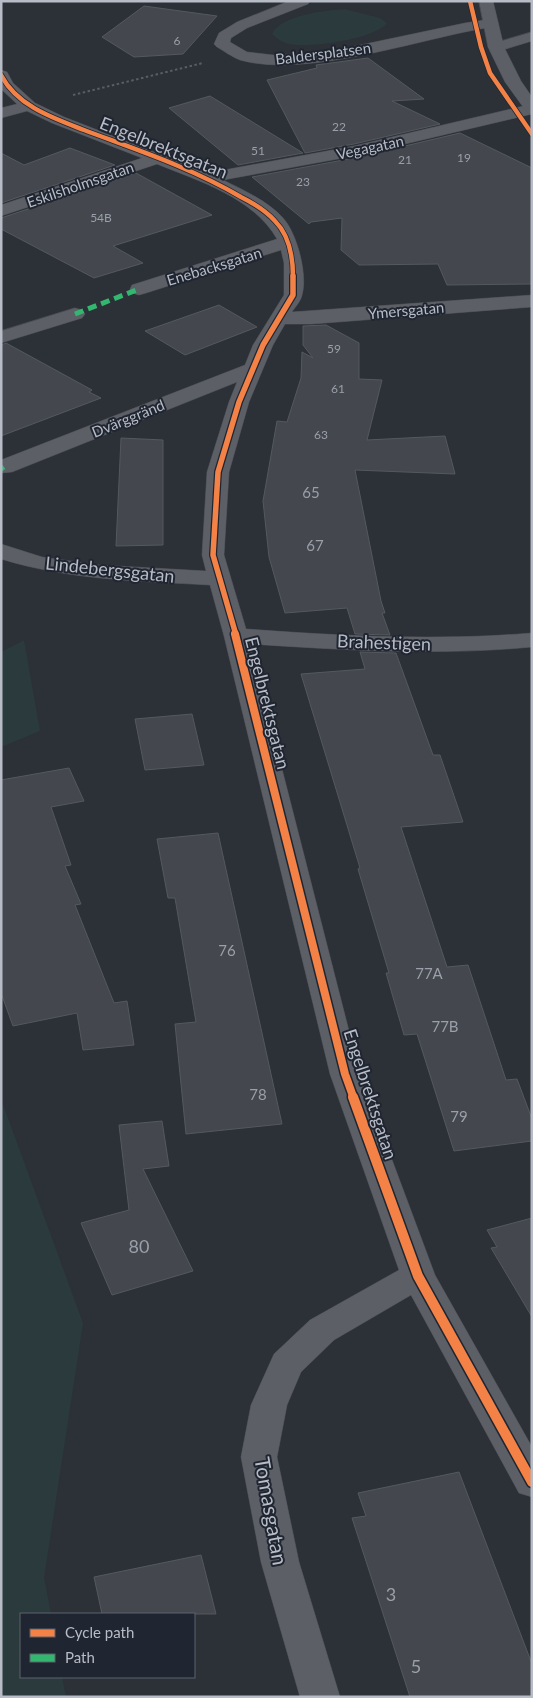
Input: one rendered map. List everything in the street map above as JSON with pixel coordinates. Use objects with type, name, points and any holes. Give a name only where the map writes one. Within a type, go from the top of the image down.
[{"type":"street","points":[[237,55],[222,44],[224,36],[242,25],[303,1]]},
{"type":"street","points":[[486,1],[496,47],[513,82],[532,109]]},
{"type":"street","name":"Baldersplatsen","points":[[237,55],[259,60],[285,60],[339,54],[441,31],[491,23]]},
{"type":"street","points":[[496,47],[532,36]]},
{"type":"street","name":"Engelbrektsgatan","points":[[1,75],[6,85],[29,106],[58,120],[206,178],[263,211],[276,221],[288,242],[293,263],[293,295],[252,369],[239,402],[218,472],[213,556],[236,636],[346,1074],[418,1276],[532,1482]]},
{"type":"street","points":[[1,113],[29,106]]},
{"type":"street","name":"Vegagatan","points":[[206,178],[354,151],[532,109]]},
{"type":"street","name":"Eskilsholmsgatan","points":[[1,211],[158,158]]},
{"type":"street","name":"Enebacksgatan","points":[[139,289],[288,242]]},
{"type":"street","name":"Ymersgatan","points":[[280,318],[312,318],[532,301]]},
{"type":"street","points":[[1,337],[75,314]]},
{"type":"street","name":"Dvärggränd","points":[[4,467],[252,369]]},
{"type":"street","name":"Lindebergsgatan","points":[[1,551],[40,563],[99,572],[220,579]]},
{"type":"street","name":"Brahestigen","points":[[236,636],[394,644],[451,644],[532,640]]},
{"type":"street","name":"Tomasgatan","points":[[320,1697],[280,1562],[259,1457],[269,1406],[286,1364],[322,1330],[418,1276]]},
{"type":"path","points":[[29,106],[237,55]]},
{"type":"shaded area","points":[[345,9],[380,18],[387,23],[369,34],[326,44],[289,44],[272,34],[284,22],[294,18],[316,12]]},
{"type":"shaded area","points":[[24,640],[40,731],[1,747],[1,652]]},
{"type":"shaded area","points":[[1,1099],[83,1323],[44,1578],[51,1613],[20,1613],[20,1678],[62,1678],[66,1697],[1,1697]]},
{"type":"building","points":[[144,6],[217,16],[183,54],[134,57],[102,37]]},
{"type":"building","points":[[368,58],[424,99],[392,101],[440,124],[305,153],[267,80],[317,68],[316,65]]},
{"type":"building","points":[[210,96],[303,153],[238,165],[169,108]]},
{"type":"building","points":[[460,133],[532,168],[532,284],[447,285],[438,264],[359,265],[341,250],[342,218],[311,222],[309,224],[252,177],[354,158]]},
{"type":"building","points":[[70,148],[115,165],[1,203],[1,153],[24,165]]},
{"type":"building","points":[[136,173],[212,215],[113,246],[143,263],[94,278],[1,229],[1,218]]},
{"type":"building","points":[[219,305],[257,327],[185,355],[145,331]]},
{"type":"building","points":[[326,325],[359,343],[359,379],[382,380],[367,440],[445,436],[455,474],[355,470],[385,613],[382,613],[390,635],[355,634],[347,608],[285,613],[269,557],[263,501],[277,421],[287,422],[301,378],[302,352],[313,358],[303,345],[303,326]]},
{"type":"building","points":[[6,343],[92,390],[89,392],[101,398],[1,436],[1,345]]},
{"type":"building","points":[[121,438],[163,440],[163,545],[116,546]]},
{"type":"building","points":[[360,652],[396,653],[433,755],[440,755],[463,822],[401,827],[447,967],[468,965],[506,1080],[517,1079],[532,1119],[532,1141],[454,1151],[417,1034],[404,1035],[386,973],[389,973],[358,869],[360,868],[301,674],[365,669]]},
{"type":"building","points":[[192,714],[204,765],[145,770],[135,719]]},
{"type":"building","points":[[69,768],[84,801],[51,807],[71,865],[65,866],[81,904],[75,905],[114,1003],[127,1001],[134,1045],[83,1050],[77,1013],[13,1026],[1,993],[1,780]]},
{"type":"building","points":[[218,833],[282,1124],[186,1134],[175,1024],[196,1022],[175,898],[168,898],[157,839]]},
{"type":"building","points":[[162,1121],[169,1166],[143,1169],[193,1271],[112,1295],[81,1223],[129,1210],[119,1125]]},
{"type":"building","points":[[532,1218],[532,1317],[491,1248],[497,1247],[487,1230]]},
{"type":"building","points":[[459,1472],[532,1664],[532,1697],[410,1697],[352,1518],[366,1516],[358,1493]]},
{"type":"building","points":[[201,1555],[216,1614],[102,1613],[94,1577]]},
{"type":"marked path","points":[[75,314],[139,289]]},
{"type":"cycle path","points":[[470,1],[481,47],[490,73],[499,89],[532,134]]},
{"type":"cycle path","points":[[1,75],[6,85],[29,106],[58,120],[206,178],[230,190],[257,206],[276,221],[288,242],[293,263],[293,295],[263,345],[239,402],[218,472],[213,555],[236,636],[345,1074],[418,1276],[532,1482]]}]
